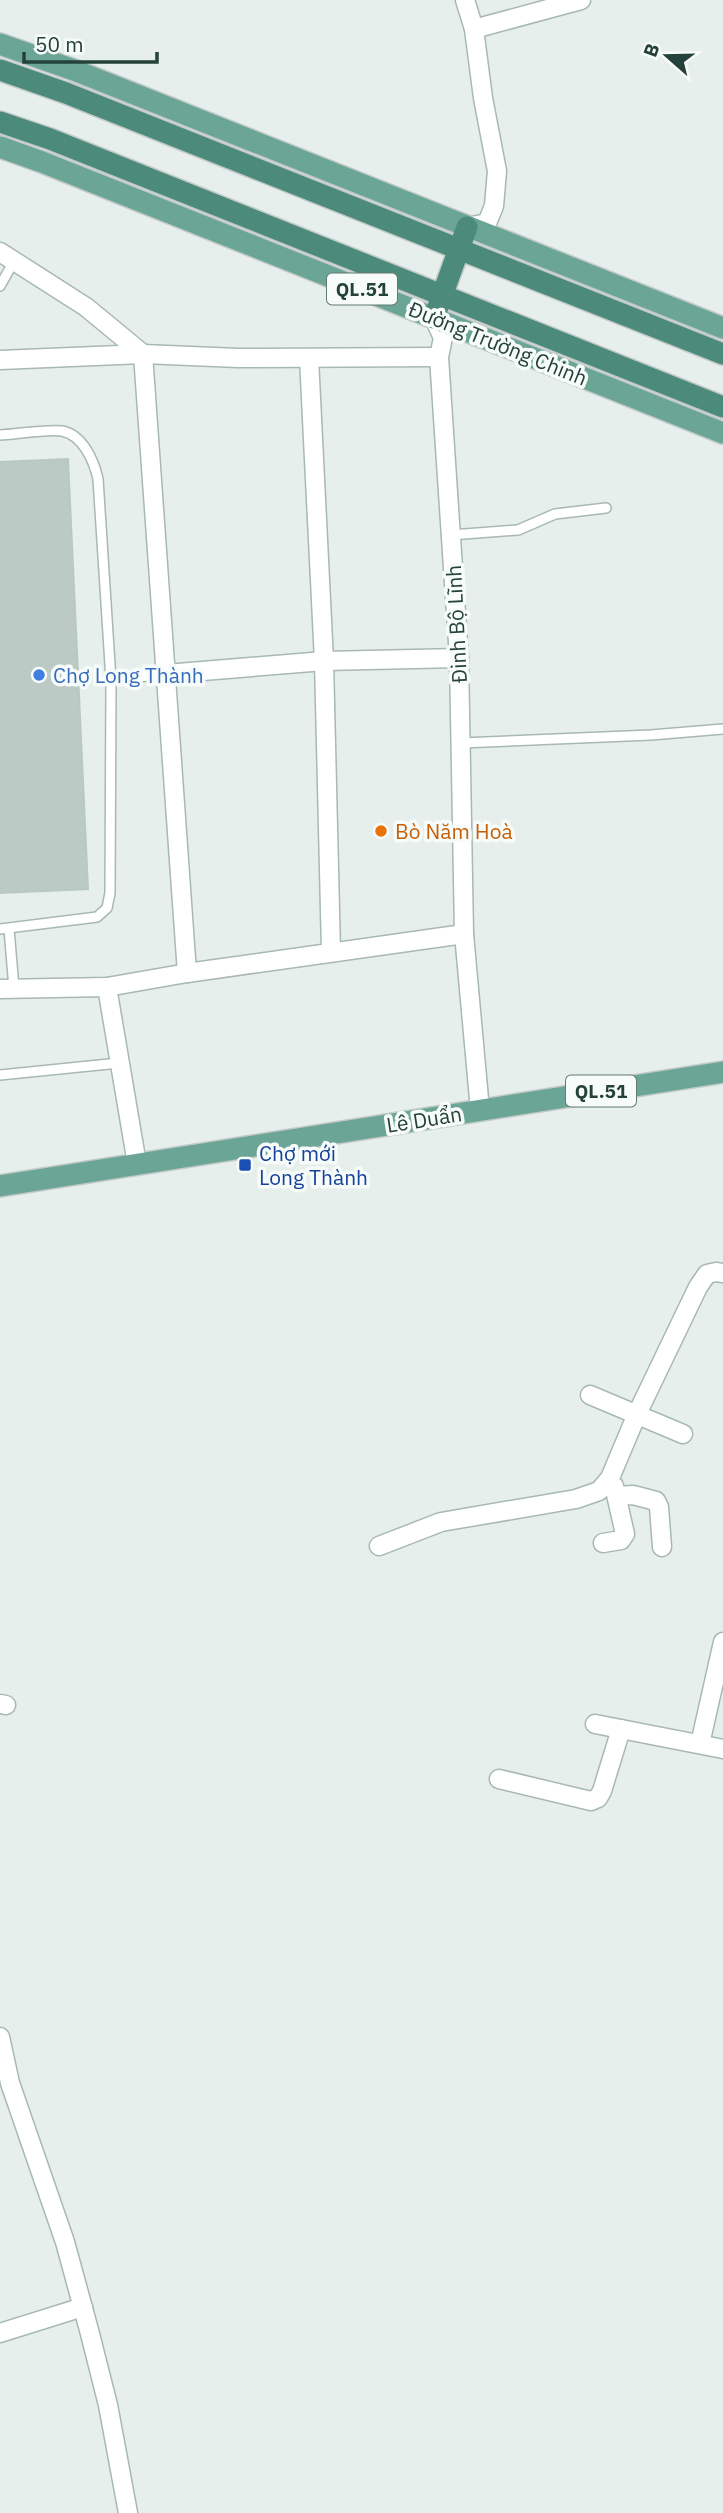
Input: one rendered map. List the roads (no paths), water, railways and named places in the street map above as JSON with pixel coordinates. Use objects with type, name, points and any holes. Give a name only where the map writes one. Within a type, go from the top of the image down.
[{"type":"highway","points":[[0,70],[66,93],[723,354]]},
{"type":"highway","name":"Đường Trường Chinh","points":[[0,122],[62,144],[723,407]]},
{"type":"highway","points":[[434,318],[467,226]]},
{"type":"main road","points":[[0,44],[74,70],[723,328]]},
{"type":"main road","name":"Đường Trường Chinh","points":[[0,147],[723,433]]},
{"type":"main road","name":"Lê Duẩn","points":[[0,1186],[723,1072]]},
{"type":"street","points":[[465,0],[474,29],[483,98],[497,171],[494,206],[487,223],[467,226]]},
{"type":"street","points":[[474,29],[581,0]]},
{"type":"street","points":[[5,258],[86,307],[143,354],[187,973]]},
{"type":"street","name":"Đinh Bộ Lĩnh","points":[[434,318],[443,338],[439,357],[459,658],[464,933],[480,1111]]},
{"type":"street","points":[[0,360],[143,354],[182,357],[439,357]]},
{"type":"street","points":[[309,358],[324,661],[331,952]]},
{"type":"street","points":[[166,674],[324,661],[459,658]]},
{"type":"street","points":[[7,988],[107,987],[464,933]]},
{"type":"street","points":[[107,987],[137,1164]]},
{"type":"street","points":[[379,1546],[441,1522],[576,1499],[599,1491],[610,1478],[637,1414],[698,1287],[707,1274],[723,1273]]},
{"type":"street","points":[[590,1395],[682,1434]]},
{"type":"street","points":[[603,1543],[621,1539],[625,1534],[618,1496],[610,1478]]},
{"type":"street","points":[[618,1496],[633,1495],[656,1501],[659,1507],[662,1547]]},
{"type":"street","points":[[700,1744],[723,1642]]},
{"type":"street","points":[[595,1724],[723,1749]]},
{"type":"street","points":[[499,1779],[591,1801],[598,1798],[602,1791],[621,1729]]},
{"type":"street","points":[[0,2037],[5,2083],[65,2242],[83,2307],[108,2405],[128,2513]]},
{"type":"street","points":[[0,2333],[83,2307]]},
{"type":"lane","points":[[0,286],[5,258]]},
{"type":"lane","points":[[0,435],[62,431],[75,438],[94,463],[98,479],[111,680],[110,893],[107,908],[97,917],[4,929],[7,988]]},
{"type":"lane","points":[[451,535],[518,530],[555,514],[606,508]]},
{"type":"lane","points":[[111,680],[166,674]]},
{"type":"lane","points":[[461,743],[651,735],[723,729]]},
{"type":"lane","points":[[0,1075],[119,1063]]},
{"type":"place","name":"Chợ Long Thành","points":[[39,675]]},
{"type":"place","name":"Bò Năm Hoà","points":[[381,831]]},
{"type":"place","name":"Chợ mới Long Thành","points":[[245,1165]]}]
